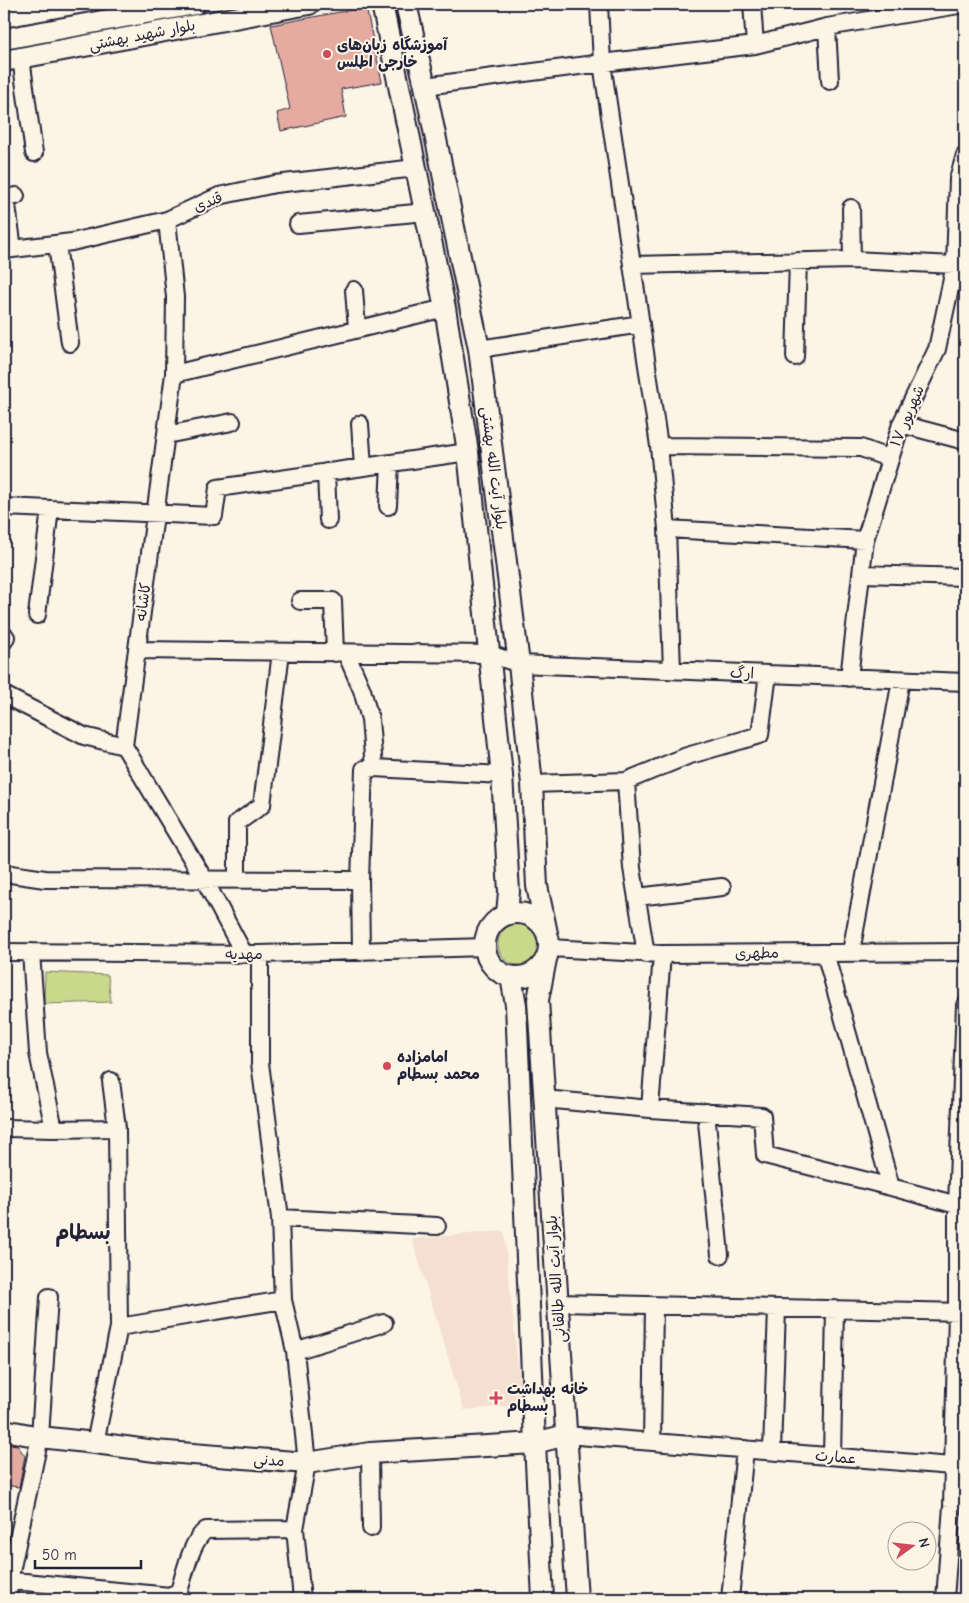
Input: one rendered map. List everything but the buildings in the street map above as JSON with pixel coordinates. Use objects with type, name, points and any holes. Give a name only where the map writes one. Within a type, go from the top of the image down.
[{"type":"street","name":"بلوار شهید بهشتی","points":[[4,39],[195,4]]},
{"type":"street","name":"بلوار شهید بهشتی","points":[[13,59],[309,4]]},
{"type":"street","name":"بلوار آیت الله بهشتی","points":[[382,4],[445,308],[468,452],[502,775],[509,892],[507,914]]},
{"type":"street","name":"بلوار آیت الله بهشتی","points":[[406,4],[426,86],[479,349],[519,664],[532,784],[537,886],[548,948]]},
{"type":"street","points":[[599,4],[602,63],[659,446],[667,529],[672,670]]},
{"type":"street","points":[[752,4],[756,45]]},
{"type":"street","points":[[426,86],[756,45],[885,11],[965,4]]},
{"type":"street","points":[[827,27],[830,81]]},
{"type":"street","points":[[13,59],[34,153]]},
{"type":"street","name":"۱۷ شهریور","points":[[849,678],[865,540],[901,424],[937,348],[955,265],[958,179],[965,155]]},
{"type":"street","name":"قندی","points":[[8,249],[72,242],[167,220],[219,196],[275,184],[416,168]]},
{"type":"street","points":[[8,249],[6,198],[16,196]]},
{"type":"street","points":[[851,208],[852,260]]},
{"type":"street","points":[[298,224],[426,212]]},
{"type":"street","name":"کاشانه","points":[[124,746],[174,374],[175,297],[167,220]]},
{"type":"street","points":[[57,244],[70,343]]},
{"type":"street","points":[[632,264],[852,260],[955,265]]},
{"type":"street","points":[[796,357],[798,261]]},
{"type":"street","points":[[354,290],[357,329]]},
{"type":"street","points":[[174,374],[445,308]]},
{"type":"street","points":[[479,349],[641,324]]},
{"type":"street","points":[[166,435],[232,422]]},
{"type":"street","points":[[360,424],[363,467]]},
{"type":"street","points":[[901,424],[965,441]]},
{"type":"street","points":[[659,446],[861,448],[890,459]]},
{"type":"street","points":[[4,507],[214,516],[218,488],[468,452]]},
{"type":"street","points":[[388,506],[390,463]]},
{"type":"street","points":[[326,472],[328,520]]},
{"type":"street","points":[[36,615],[50,509]]},
{"type":"street","points":[[667,529],[865,540]]},
{"type":"street","points":[[862,574],[965,577]]},
{"type":"street","points":[[300,601],[333,601],[340,653],[362,690],[370,719],[374,768]]},
{"type":"street","name":"ارگ","points":[[137,650],[490,654],[519,664],[965,682]]},
{"type":"street","points":[[237,879],[238,823],[262,804],[281,652]]},
{"type":"street","points":[[532,784],[626,781],[687,756],[760,735],[768,674]]},
{"type":"street","points":[[851,952],[901,680]]},
{"type":"street","points":[[4,695],[84,736],[124,746],[204,879],[252,954],[260,1063],[280,1218],[283,1300],[295,1352],[307,1463],[295,1529],[302,1599]]},
{"type":"street","points":[[361,952],[360,880],[364,769],[502,775]]},
{"type":"street","points":[[626,781],[632,868],[646,954]]},
{"type":"street","points":[[4,873],[45,879],[360,880]]},
{"type":"street","points":[[637,898],[722,887]]},
{"type":"street","points":[[507,914],[528,915],[540,924],[548,948],[540,968],[532,974],[522,977],[511,977],[493,967],[487,958],[485,947],[490,927],[507,914]]},
{"type":"street","name":"مهدیه","points":[[4,952],[252,954],[485,947]]},
{"type":"street","name":"مطهری","points":[[548,948],[646,954],[965,952]]},
{"type":"street","name":"بلوار آیت الله طالقانی","points":[[548,948],[538,1000],[577,1599]]},
{"type":"street","points":[[31,952],[38,1053],[54,1129]]},
{"type":"street","points":[[825,953],[891,1187]]},
{"type":"street","points":[[650,1108],[662,954]]},
{"type":"street","name":"بلوار آیت الله طالقانی","points":[[511,977],[516,1005],[543,1599]]},
{"type":"street","points":[[945,1599],[958,1507],[952,1466],[961,1312],[957,1205],[963,1137],[965,1005]]},
{"type":"street","points":[[95,1442],[119,1327],[117,1128],[111,1081]]},
{"type":"street","points":[[544,1099],[762,1116],[765,1155],[957,1205]]},
{"type":"street","points":[[706,1112],[720,1254]]},
{"type":"street","points":[[4,1128],[117,1128]]},
{"type":"street","points":[[280,1218],[437,1226]]},
{"type":"street","points":[[8,1599],[6,1581],[40,1437],[50,1296]]},
{"type":"street","points":[[119,1327],[283,1300]]},
{"type":"street","points":[[558,1303],[961,1312]]},
{"type":"street","points":[[652,1442],[654,1306]]},
{"type":"street","points":[[772,1451],[777,1308]]},
{"type":"street","points":[[832,1456],[834,1310]]},
{"type":"street","points":[[295,1352],[384,1323]]},
{"type":"street","name":"مدنی","points":[[4,1430],[40,1437],[95,1442],[155,1451],[307,1463],[370,1453],[535,1443],[566,1436]]},
{"type":"street","name":"عمارت","points":[[566,1436],[952,1466]]},
{"type":"street","points":[[730,1599],[745,1449]]},
{"type":"street","points":[[370,1453],[371,1528]]},
{"type":"street","points":[[6,1581],[170,1596],[179,1591],[195,1543],[206,1530],[295,1529]]},
{"type":"shaded area","points":[[504,1231],[522,1405],[464,1410],[412,1239]]},
{"type":"green space","points":[[523,923],[531,926],[537,932],[540,944],[537,956],[531,962],[515,965],[507,962],[501,956],[498,940],[501,932],[507,926]]},
{"type":"green space","points":[[45,972],[108,975],[111,1002],[44,1004]]},
{"type":"place","name":"آموزشگاه زبان‌های خارجی اطلس","points":[[327,54]]},
{"type":"place","name":"امامزاده محمد بسطام","points":[[387,1066]]},
{"type":"place","name":"خانه بهداشت بسطام","points":[[496,1398]]},
{"type":"district","name":"بسطام","points":[[83,1232]]}]
